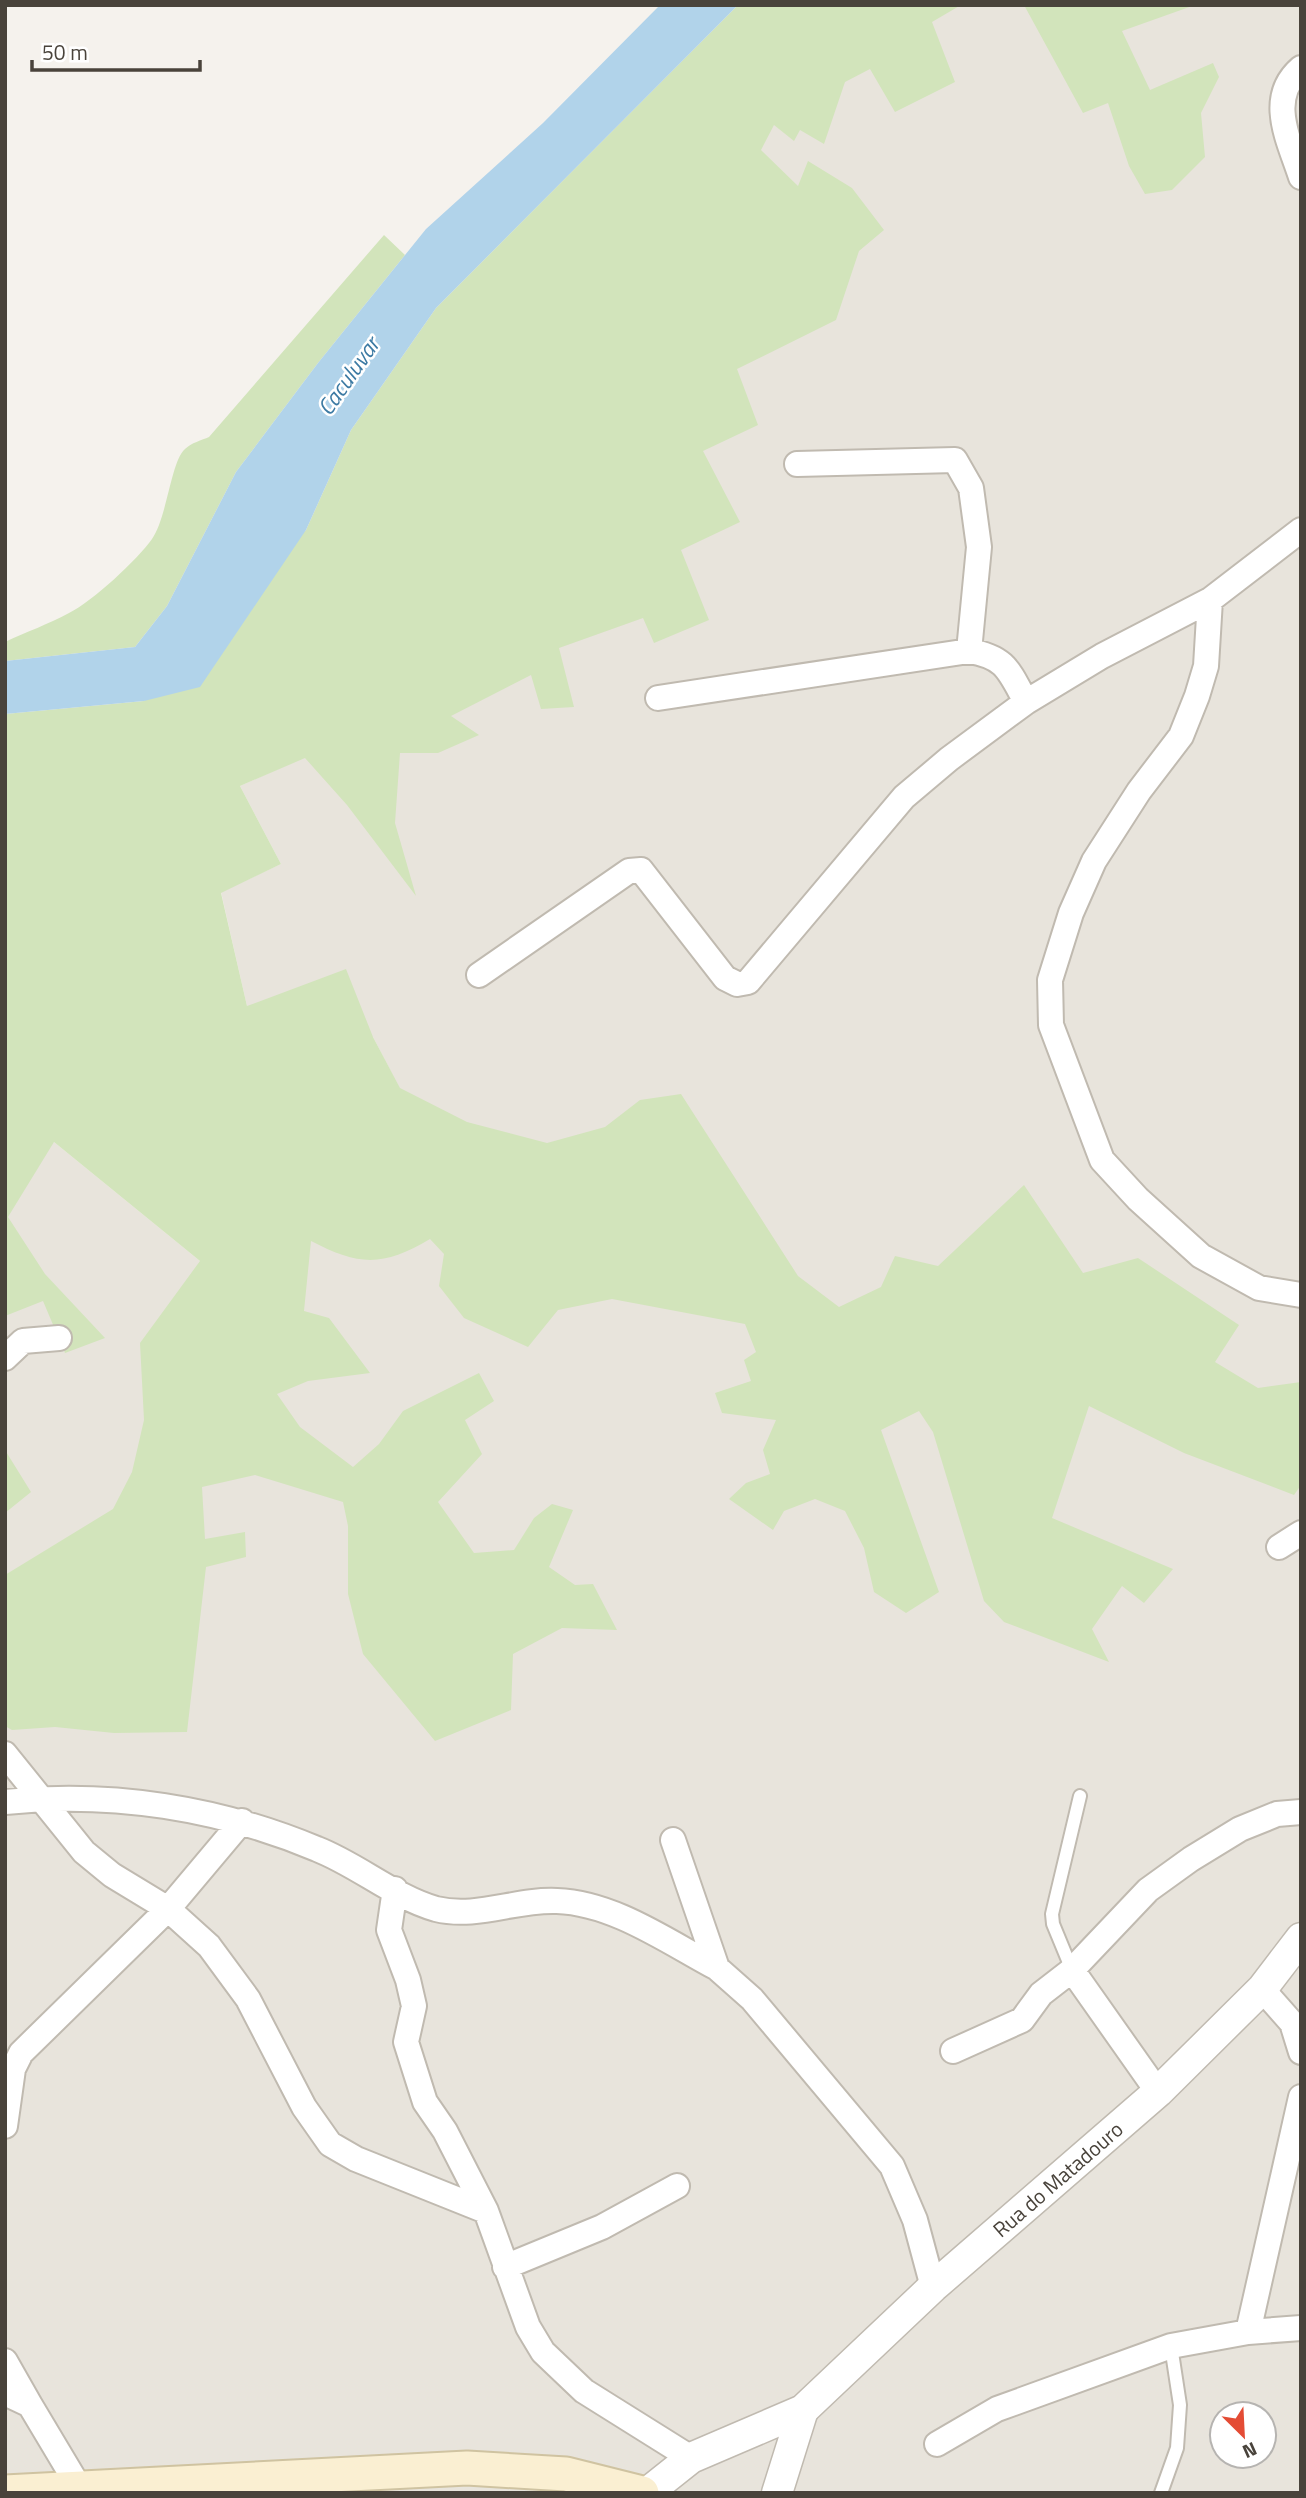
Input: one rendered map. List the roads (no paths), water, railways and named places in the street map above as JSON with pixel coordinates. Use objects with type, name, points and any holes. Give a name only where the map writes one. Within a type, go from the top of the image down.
[{"type":"main road","points":[[5,2492],[467,2468],[566,2474],[644,2493]]},
{"type":"street","points":[[1301,68],[1287,80],[1281,113],[1301,177]]},
{"type":"street","points":[[796,464],[955,460],[971,488],[979,547],[969,651]]},
{"type":"street","points":[[478,975],[629,871],[640,870],[725,978],[737,984],[748,982],[904,797],[1026,702],[1102,656],[1210,600],[1301,530]]},
{"type":"street","points":[[1210,600],[1206,666],[1197,696],[1181,736],[1139,791],[1094,861],[1071,913],[1050,980],[1051,1025],[1102,1160],[1111,1170],[1200,1256],[1259,1288],[1301,1295]]},
{"type":"street","points":[[658,698],[969,651],[989,654],[1004,663],[1026,702]]},
{"type":"street","points":[[5,1358],[23,1341],[59,1338]]},
{"type":"street","points":[[1279,1547],[1301,1533]]},
{"type":"street","points":[[5,1754],[84,1852],[112,1875],[167,1909],[209,1946],[248,1999],[304,2107],[330,2144],[368,2165],[486,2211]]},
{"type":"street","points":[[6,1801],[130,1800],[242,1821],[327,1853],[434,1908],[461,1913],[556,1900],[600,1907],[717,1968],[752,2000],[892,2165],[915,2220],[933,2287]]},
{"type":"street","points":[[953,2052],[1022,2020],[1041,1994],[1072,1970],[1148,1890],[1191,1858],[1240,1829],[1277,1814],[1301,1812]]},
{"type":"street","points":[[5,2126],[13,2069],[21,2053],[167,1909],[242,1821]]},
{"type":"street","points":[[673,1840],[717,1968]]},
{"type":"street","points":[[395,1889],[389,1930],[408,1979],[414,2006],[406,2042],[425,2102],[445,2131],[486,2211],[528,2327],[543,2352],[584,2391],[691,2458]]},
{"type":"street","name":"Rua do Matadouro","points":[[803,2410],[933,2287],[1158,2092],[1262,1989],[1301,1938]]},
{"type":"street","points":[[1072,1970],[1158,2092]]},
{"type":"street","points":[[1262,1989],[1292,2023],[1301,2052]]},
{"type":"street","points":[[1248,2332],[1301,2097]]},
{"type":"street","points":[[505,2267],[602,2227],[677,2186]]},
{"type":"street","points":[[937,2444],[997,2409],[1171,2346],[1248,2332],[1301,2328]]},
{"type":"street","points":[[5,2361],[80,2490]]},
{"type":"street","points":[[5,2393],[30,2405]]},
{"type":"street","points":[[644,2493],[691,2458],[803,2410]]},
{"type":"street","points":[[777,2493],[803,2410]]},
{"type":"lane","points":[[1072,1970],[1052,1914],[1080,1796]]},
{"type":"lane","points":[[1161,2493],[1177,2448],[1179,2427],[1180,2405],[1171,2346]]},
{"type":"water","name":"Caculuvar","points":[[660,5],[738,5],[436,308],[351,430],[306,530],[200,687],[144,701],[5,714],[5,661],[135,647],[167,606],[236,472],[318,363],[426,229],[543,123]]}]
